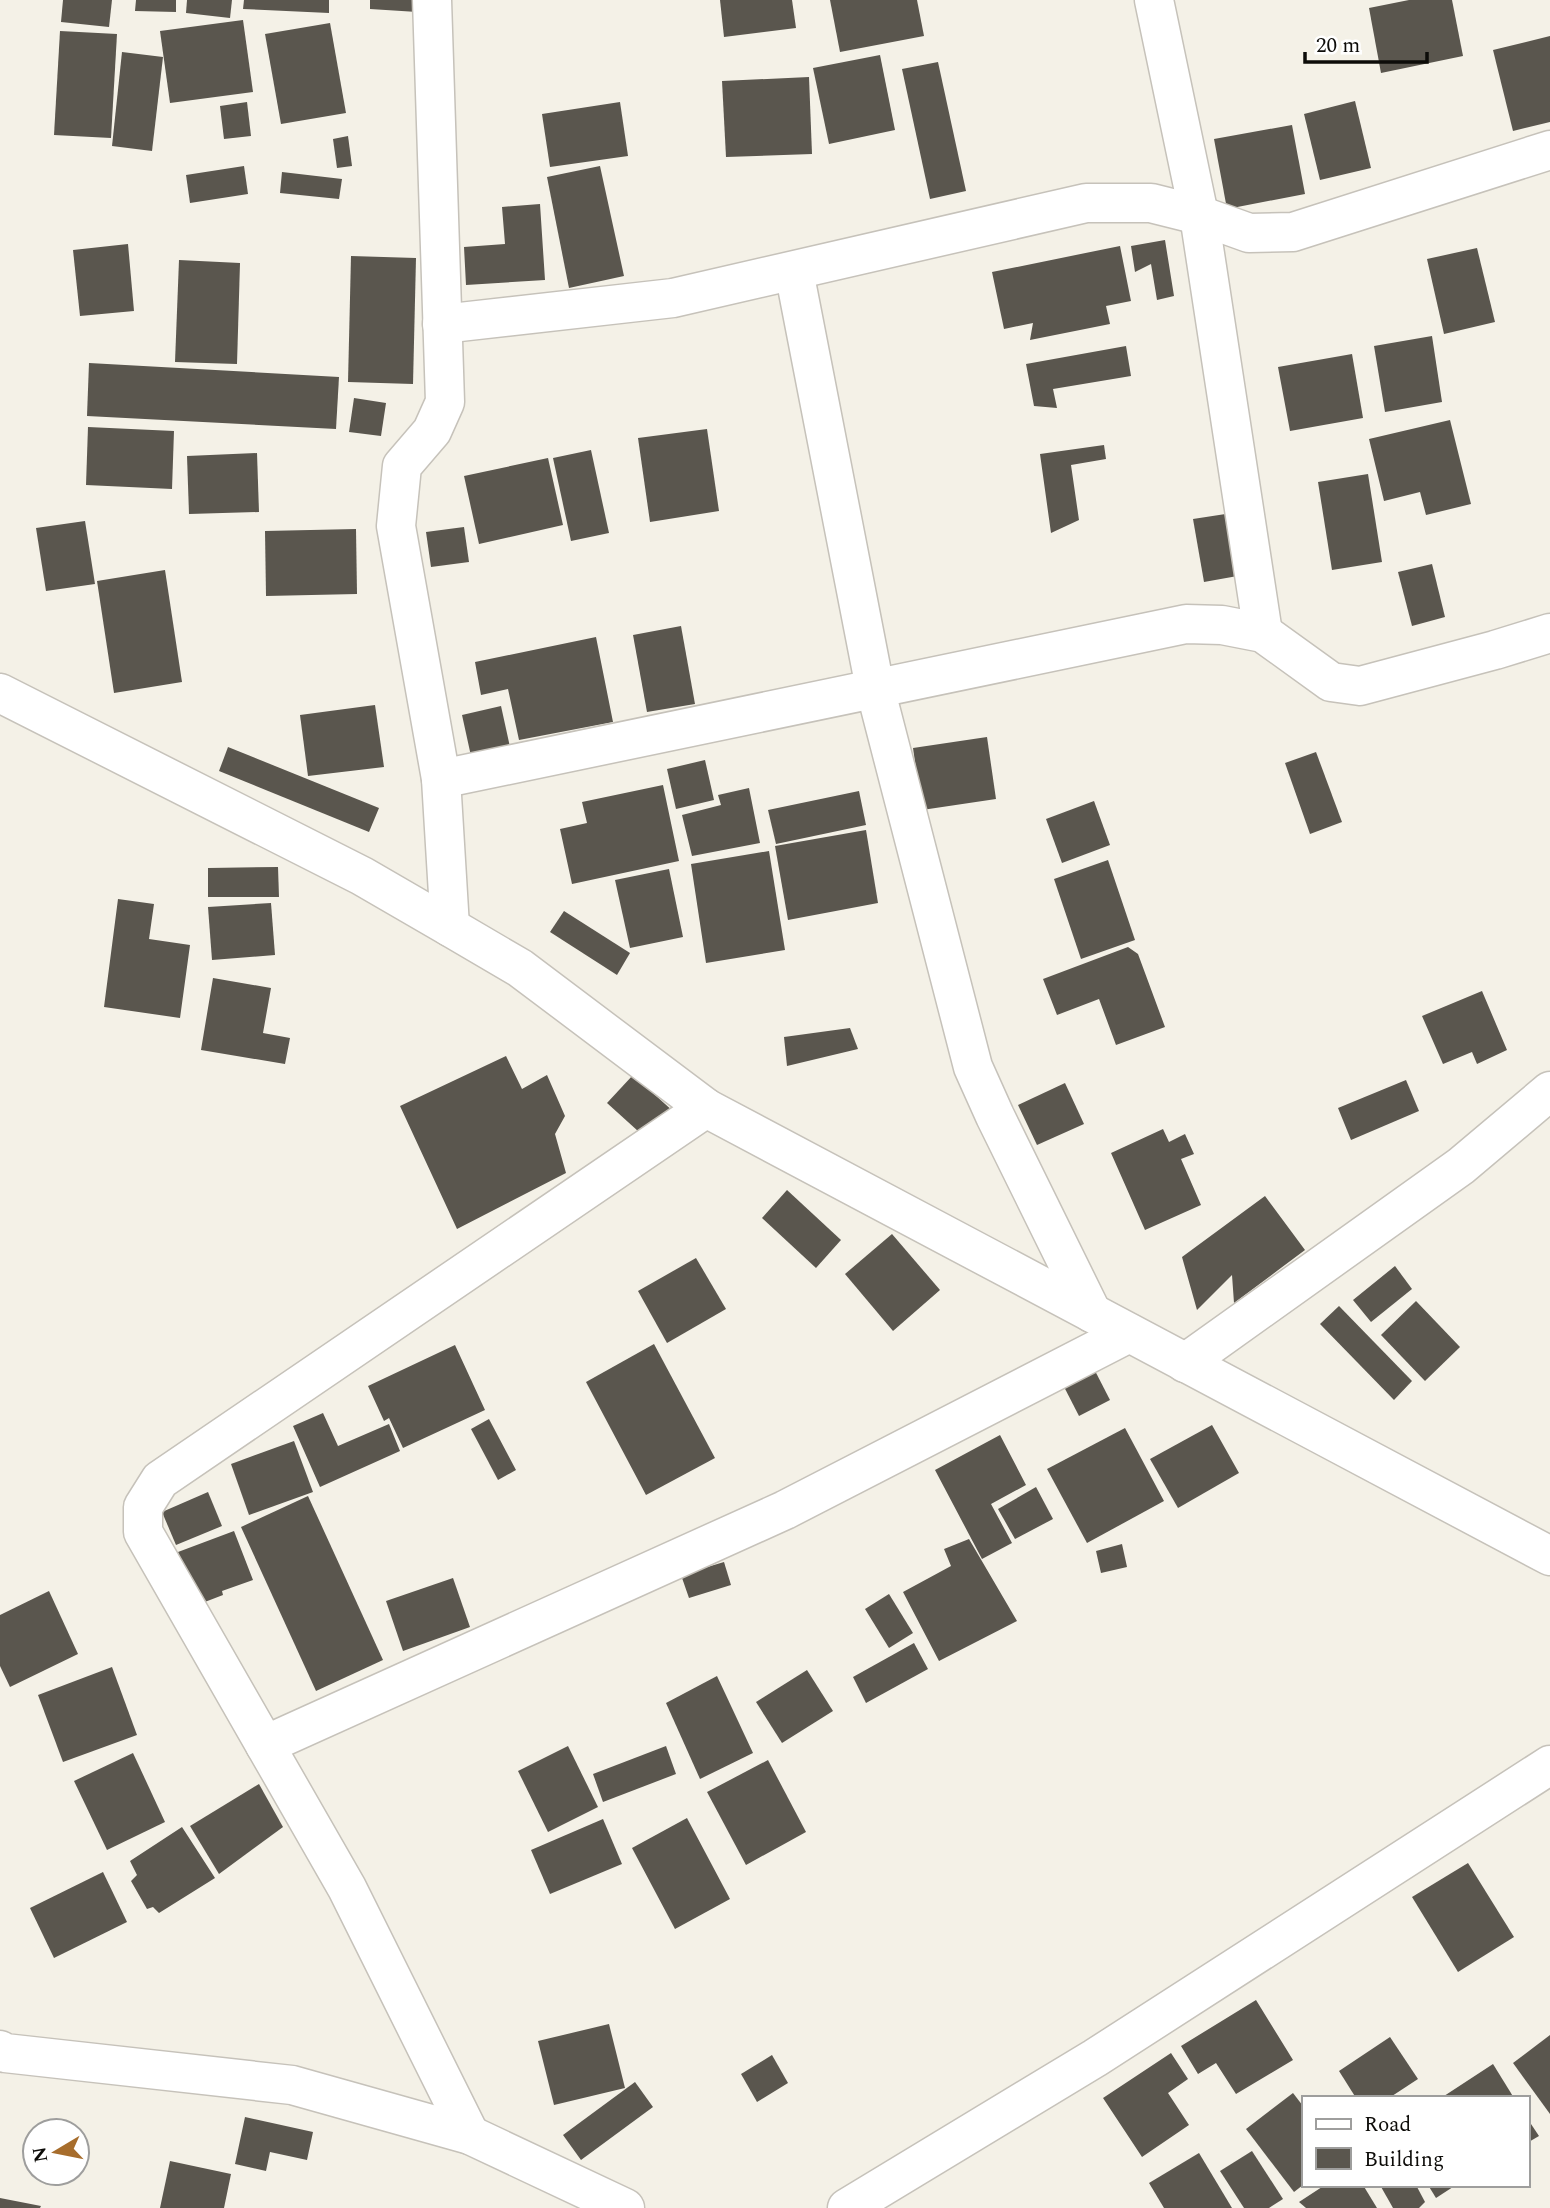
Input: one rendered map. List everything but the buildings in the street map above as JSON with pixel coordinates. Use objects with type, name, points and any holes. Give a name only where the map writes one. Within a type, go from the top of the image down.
[{"type":"street","points":[[432,0],[445,402],[432,430],[402,466],[396,526],[440,779],[450,927]]},
{"type":"street","points":[[1154,0],[1199,215],[1263,633]]},
{"type":"street","points":[[442,324],[673,298],[1086,203],[1151,203],[1199,215],[1249,233],[1293,232],[1550,150]]},
{"type":"street","points":[[794,271],[875,688],[973,1067],[1092,1313]]},
{"type":"street","points":[[440,779],[1186,624],[1222,625],[1263,633],[1331,682],[1346,685],[1360,685],[1550,633]]},
{"type":"street","points":[[0,694],[362,876],[520,968],[706,1108],[1550,1556]]},
{"type":"street","points":[[1185,1363],[1461,1166],[1550,1091]]},
{"type":"street","points":[[470,2135],[347,1888],[144,1532],[142,1507],[160,1480],[706,1108]]},
{"type":"street","points":[[265,1745],[785,1510],[1129,1332]]},
{"type":"street","points":[[847,2208],[1095,2058],[1550,1765]]},
{"type":"street","points":[[0,2050],[5,2053],[292,2085],[470,2135],[625,2208]]}]
